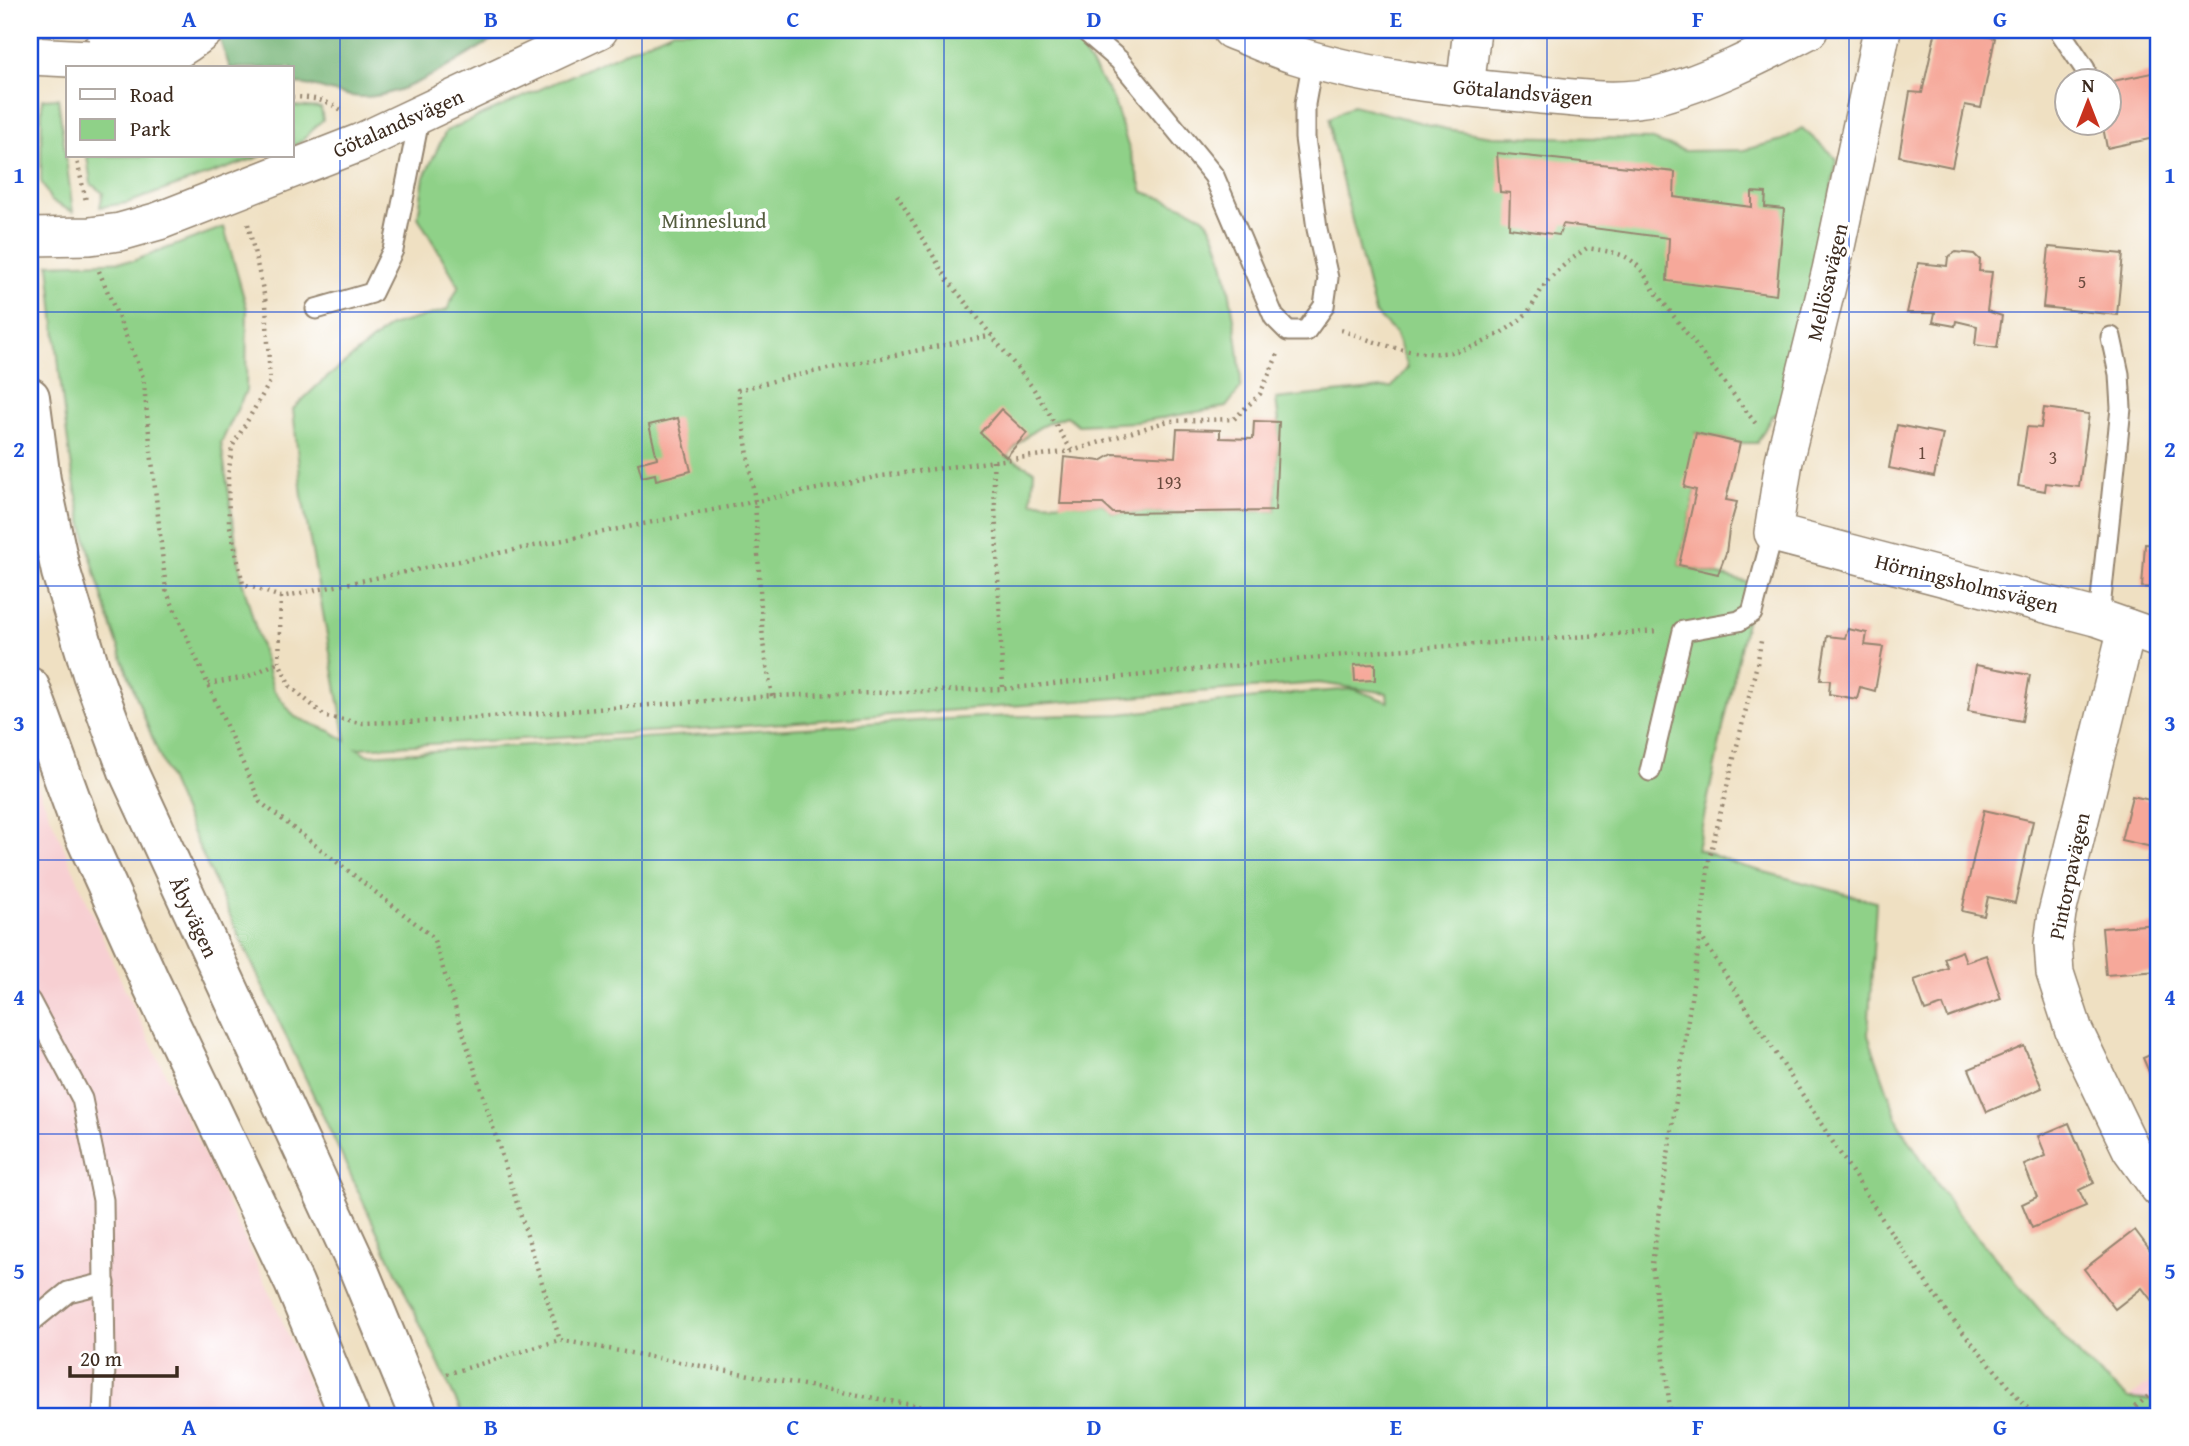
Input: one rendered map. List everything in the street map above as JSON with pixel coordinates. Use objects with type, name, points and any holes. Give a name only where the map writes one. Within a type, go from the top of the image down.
[{"type":"street","points":[[89,59],[119,40],[149,30]]},
{"type":"street","points":[[133,66],[153,61],[177,50],[205,30]]},
{"type":"street","name":"Götalandsvägen","points":[[30,237],[90,236],[120,232],[159,221],[359,143],[599,30]]},
{"type":"street","name":"Götalandsvägen","points":[[1231,30],[1296,55],[1394,78],[1465,88],[1625,100],[1657,95],[1754,59],[1809,30]]},
{"type":"street","points":[[1465,88],[1472,30]]},
{"type":"street","name":"Mellösavägen","points":[[1773,533],[1784,461],[1831,270],[1882,30]]},
{"type":"street","points":[[30,56],[89,59],[117,66]]},
{"type":"street","name":"Åbyvägen","points":[[30,397],[41,480],[61,572],[92,674],[128,771],[358,1268],[419,1416]]},
{"type":"street","name":"Hörningsholmsvägen","points":[[1773,533],[2128,628]]},
{"type":"street","name":"Pintorpavägen","points":[[2128,628],[2057,913],[2053,944],[2055,973],[2074,1031],[2131,1149],[2159,1188]]},
{"type":"street","points":[[30,687],[84,835],[150,981],[294,1283],[349,1416]]},
{"type":"lane","points":[[1084,30],[1119,60],[1214,176],[1273,317],[1289,331],[1306,331],[1324,306],[1328,278],[1317,229],[1305,138],[1305,104],[1313,59]]},
{"type":"lane","points":[[2059,30],[2083,66]]},
{"type":"lane","points":[[316,309],[372,293],[393,250],[419,115]]},
{"type":"lane","points":[[2111,337],[2119,374],[2121,408],[2128,628]]},
{"type":"lane","points":[[1650,771],[1683,631],[1739,621],[1752,613],[1773,533]]},
{"type":"lane","points":[[30,1001],[82,1100],[103,1200],[103,1416]]},
{"type":"lane","points":[[30,1323],[68,1292],[105,1283]]},
{"type":"path","points":[[294,97],[307,97]]},
{"type":"path","points":[[76,158],[99,275],[143,377],[166,590],[260,802],[433,937],[560,1340]]},
{"type":"path","points":[[238,190],[255,247],[266,303],[270,382],[232,447],[228,477],[229,522],[243,584],[281,597],[881,476],[1072,451],[1168,421],[1234,419],[1260,394],[1289,331]]},
{"type":"path","points":[[897,195],[947,279],[1033,388],[1072,451]]},
{"type":"path","points":[[1314,320],[1395,349],[1438,355],[1469,349],[1507,331],[1527,312],[1547,282],[1566,263],[1587,248],[1618,253],[1640,266],[1654,289],[1784,461]]},
{"type":"path","points":[[772,696],[763,643],[755,501],[738,390],[993,335]]},
{"type":"path","points":[[993,461],[1003,688]]},
{"type":"path","points":[[281,597],[279,662],[290,685],[326,717],[361,723],[436,721],[772,696],[1003,688],[1393,650],[1683,631]]},
{"type":"path","points":[[1671,1416],[1652,1264],[1709,860],[1758,660],[1761,635]]},
{"type":"path","points":[[208,684],[247,677],[279,662]]},
{"type":"path","points":[[1700,935],[1886,1225],[1950,1317],[2034,1416]]},
{"type":"path","points":[[447,1374],[560,1340],[972,1416]]},
{"type":"path","points":[[2125,1416],[2159,1387]]},
{"type":"shaded area","points":[[30,769],[124,987],[272,1296],[321,1416],[30,1416]]},
{"type":"shaded area","points":[[2159,1374],[2159,1401],[2129,1399]]},
{"type":"green space","points":[[228,30],[509,30],[418,82],[379,95],[361,97],[294,85],[294,66],[229,66],[219,38]]},
{"type":"green space","name":"Minneslund","points":[[674,30],[1075,30],[1080,47],[1113,99],[1143,192],[1202,216],[1214,233],[1231,301],[1240,373],[1241,388],[1226,407],[1137,422],[1078,425],[1067,416],[1034,431],[1006,456],[1034,470],[1032,502],[1103,504],[1113,513],[1275,511],[1279,422],[1276,399],[1392,387],[1408,367],[1395,333],[1375,313],[1332,140],[1330,118],[1353,105],[1446,129],[1493,136],[1649,139],[1685,151],[1744,150],[1782,140],[1802,128],[1837,159],[1789,409],[1772,416],[1757,443],[1740,443],[1696,433],[1696,490],[1679,565],[1754,584],[1697,849],[1742,866],[1876,902],[1868,1035],[1900,1126],[1955,1211],[2081,1358],[2129,1399],[2159,1401],[2159,1413],[2155,1416],[463,1416],[220,894],[175,794],[134,691],[99,587],[78,501],[62,400],[49,264],[133,261],[224,227],[247,309],[246,391],[221,443],[242,580],[273,689],[295,717],[330,731],[346,741],[302,496],[293,409],[390,326],[447,310],[459,286],[418,217],[424,177],[446,131]],"holes":[[[1319,683],[1387,693],[1388,702],[1354,689],[1121,714],[982,717],[368,755],[357,748],[717,728]]]},
{"type":"green space","points":[[58,98],[73,212],[51,201],[41,181],[42,99]]},
{"type":"green space","points":[[294,106],[321,108],[323,120],[294,145]]},
{"type":"green space","points":[[87,158],[256,158],[127,203],[100,207],[103,193],[91,184]]},
{"type":"building","points":[[1936,30],[1952,30],[1995,38],[1981,108],[1965,105],[1952,167],[1899,156],[1910,92],[1922,93]]},
{"type":"building","points":[[2157,72],[2159,137],[2107,148],[2105,136],[2122,136],[2122,79]]},
{"type":"building","points":[[1497,153],[1675,172],[1674,197],[1752,207],[1752,192],[1766,193],[1765,207],[1784,209],[1776,295],[1667,281],[1669,238],[1563,224],[1559,235],[1509,228],[1510,193],[1500,192]]},
{"type":"building","points":[[2049,247],[2123,254],[2117,315],[2043,307]]},
{"type":"building","points":[[1956,252],[1974,254],[1980,260],[1979,271],[1992,272],[1987,311],[2002,316],[1997,348],[1975,345],[1977,326],[1956,321],[1955,326],[1933,322],[1935,313],[1907,313],[1918,263],[1947,266],[1948,257]]},
{"type":"building","points":[[2044,408],[2089,414],[2079,487],[2046,483],[2045,491],[2018,486],[2027,427],[2041,428]]},
{"type":"building","points":[[1001,409],[1027,433],[1006,457],[980,433]]},
{"type":"building","points":[[2159,410],[2159,454],[2152,453]]},
{"type":"building","points":[[678,418],[691,471],[656,480],[655,474],[642,477],[638,463],[657,458],[649,425]]},
{"type":"building","points":[[1254,421],[1279,422],[1275,511],[1113,513],[1103,504],[1060,504],[1064,457],[1101,461],[1113,454],[1175,457],[1177,429],[1220,430],[1220,438],[1253,439]]},
{"type":"building","points":[[1897,425],[1943,434],[1934,477],[1889,468]]},
{"type":"building","points":[[1696,433],[1740,443],[1726,500],[1737,502],[1726,553],[1718,574],[1679,565],[1696,490],[1684,487]]},
{"type":"building","points":[[2145,544],[2159,545],[2159,588],[2142,587]]},
{"type":"building","points":[[1848,629],[1867,633],[1865,645],[1883,647],[1875,691],[1860,687],[1857,699],[1829,694],[1830,680],[1820,680],[1827,636],[1845,638]]},
{"type":"building","points":[[1375,664],[1375,680],[1355,681],[1354,665]]},
{"type":"building","points":[[1976,665],[2030,675],[2022,721],[1968,711]]},
{"type":"building","points":[[2132,796],[2159,802],[2159,862],[2149,859],[2152,847],[2121,840]]},
{"type":"building","points":[[1984,810],[2033,821],[2015,903],[1988,897],[1984,916],[1962,911]]},
{"type":"building","points":[[2159,924],[2159,971],[2106,975],[2102,928]]},
{"type":"building","points":[[1962,951],[1966,962],[1986,955],[2001,999],[1948,1018],[1943,1005],[1925,1011],[1914,980],[1948,968],[1944,958]]},
{"type":"building","points":[[2024,1046],[2042,1088],[1987,1112],[1969,1069]]},
{"type":"building","points":[[2159,1051],[2159,1095],[2143,1058]]},
{"type":"building","points":[[2069,1123],[2094,1183],[2079,1190],[2086,1206],[2032,1228],[2022,1204],[2037,1197],[2024,1165],[2046,1156],[2038,1136]]},
{"type":"building","points":[[2135,1230],[2159,1262],[2159,1310],[2142,1288],[2115,1309],[2084,1269]]}]
